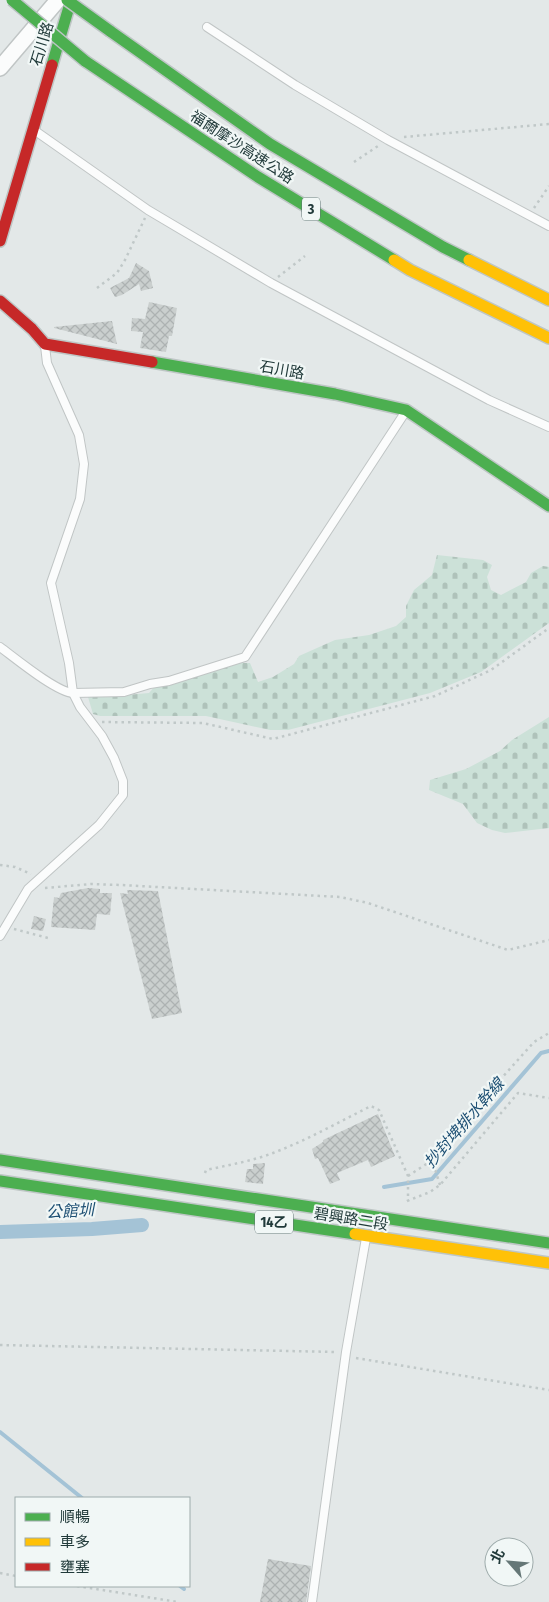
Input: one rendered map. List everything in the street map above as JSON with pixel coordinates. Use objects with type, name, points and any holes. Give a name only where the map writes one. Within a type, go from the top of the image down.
[{"type":"main road","name":"福爾摩沙高速公路","points":[[12,0],[85,61],[258,177],[410,270],[549,338]]},
{"type":"main road","name":"福爾摩沙高速公路","points":[[67,0],[279,149],[443,247],[549,300]]},
{"type":"main road","name":"石川路","points":[[0,241],[71,0]]},
{"type":"main road","points":[[0,301],[32,329],[45,344]]},
{"type":"main road","name":"石川路","points":[[45,344],[336,394],[406,410],[549,506]]},
{"type":"main road","name":"碧興路二段","points":[[0,1160],[383,1221],[549,1243]]},
{"type":"main road","name":"碧興路二段","points":[[0,1181],[369,1233],[549,1264]]},
{"type":"street","points":[[0,68],[58,0]]},
{"type":"lane","points":[[208,27],[295,86],[388,140],[549,226]]},
{"type":"lane","points":[[33,130],[148,210],[271,283],[489,400],[549,427]]},
{"type":"lane","points":[[0,936],[28,889],[99,825],[123,795],[123,781],[114,758],[102,736],[80,707],[73,693],[69,664],[51,583],[80,499],[84,464],[79,435],[47,363],[45,344]]},
{"type":"lane","points":[[0,647],[56,686],[73,693],[124,692],[150,684],[169,681],[245,657],[406,410]]},
{"type":"lane","points":[[312,1602],[346,1352],[369,1233]]},
{"type":"path","points":[[354,162],[388,140],[418,135],[549,124]]},
{"type":"path","points":[[529,215],[549,186]]},
{"type":"path","points":[[97,288],[117,273],[148,210]]},
{"type":"path","points":[[271,283],[305,256]]},
{"type":"path","points":[[91,722],[203,724],[273,739],[435,696],[491,670],[549,628]]},
{"type":"path","points":[[0,865],[15,867],[40,878]]},
{"type":"path","points":[[28,889],[91,884],[340,897],[368,903],[508,950],[549,940]]},
{"type":"path","points":[[6,927],[25,934],[48,938]]},
{"type":"path","points":[[440,1185],[434,1166],[437,1150],[534,1042],[549,1033]]},
{"type":"path","points":[[383,1221],[408,1201],[430,1192],[440,1185],[518,1093],[549,1098]]},
{"type":"path","points":[[200,1191],[206,1170],[241,1163],[274,1153],[371,1106],[380,1110],[408,1176],[408,1201]]},
{"type":"path","points":[[408,1176],[435,1158]]},
{"type":"path","points":[[0,1345],[346,1352],[356,1358],[549,1390]]},
{"type":"path","points":[[0,1573],[15,1576]]},
{"type":"path","points":[[83,1587],[178,1602]]},
{"type":"green space","points":[[437,555],[483,560],[492,565],[487,577],[491,590],[501,595],[526,582],[531,573],[543,566],[549,567],[549,623],[481,672],[430,693],[288,730],[270,730],[206,716],[100,716],[93,714],[88,697],[90,694],[116,696],[149,693],[156,685],[230,663],[250,663],[258,682],[273,677],[294,664],[299,656],[335,640],[369,635],[396,626],[406,617],[406,606],[414,590],[432,575]]},
{"type":"green space","points":[[549,717],[549,828],[505,833],[492,830],[477,823],[463,804],[429,790],[430,780],[466,769],[500,751],[512,740]]},
{"type":"building","points":[[136,263],[149,271],[153,288],[141,291],[139,284],[122,295],[115,297],[110,288],[129,278]]},
{"type":"building","points":[[149,302],[177,308],[172,336],[169,336],[166,352],[140,348],[143,332],[131,331],[132,318],[145,319]]},
{"type":"building","points":[[112,321],[117,344],[54,328],[54,327]]},
{"type":"building","points":[[88,888],[100,889],[100,893],[112,893],[110,915],[97,914],[95,930],[51,927],[54,897],[59,898],[61,893]]},
{"type":"building","points":[[127,890],[158,891],[182,1013],[152,1019],[120,893],[128,894]]},
{"type":"building","points":[[34,916],[46,919],[43,931],[31,929]]},
{"type":"building","points":[[378,1114],[395,1156],[371,1167],[368,1160],[337,1173],[340,1180],[330,1184],[318,1158],[315,1159],[312,1149],[323,1142],[323,1140]]},
{"type":"building","points":[[265,1163],[263,1184],[245,1182],[247,1169],[253,1169],[253,1164]]},
{"type":"building","points":[[268,1559],[311,1566],[306,1602],[260,1602]]},
{"type":"waterway","name":"抄封埤排水幹線","points":[[384,1187],[432,1179],[541,1053],[549,1051]]},
{"type":"waterway","name":"公館圳","points":[[0,1232],[92,1229],[142,1225]]},
{"type":"waterway","points":[[0,1432],[81,1497]]},
{"type":"traffic: fast","points":[[12,0],[85,61]]},
{"type":"traffic: fast","points":[[67,0],[110,31]]},
{"type":"traffic: fast","points":[[52,65],[71,0]]},
{"type":"traffic: fast","points":[[110,31],[270,144],[443,247],[469,260]]},
{"type":"traffic: fast","points":[[85,61],[258,177],[394,260]]},
{"type":"traffic: fast","points":[[152,362],[335,394],[406,410],[549,506]]},
{"type":"traffic: fast","points":[[0,1160],[549,1243]]},
{"type":"traffic: fast","points":[[0,1181],[355,1234]]},
{"type":"traffic: slow","points":[[394,260],[410,270],[549,338]]},
{"type":"traffic: slow","points":[[469,260],[549,300]]},
{"type":"traffic: slow","points":[[355,1234],[549,1263]]},
{"type":"traffic: jam","points":[[0,241],[52,65]]},
{"type":"traffic: jam","points":[[0,301],[32,329],[45,344],[152,362]]}]
